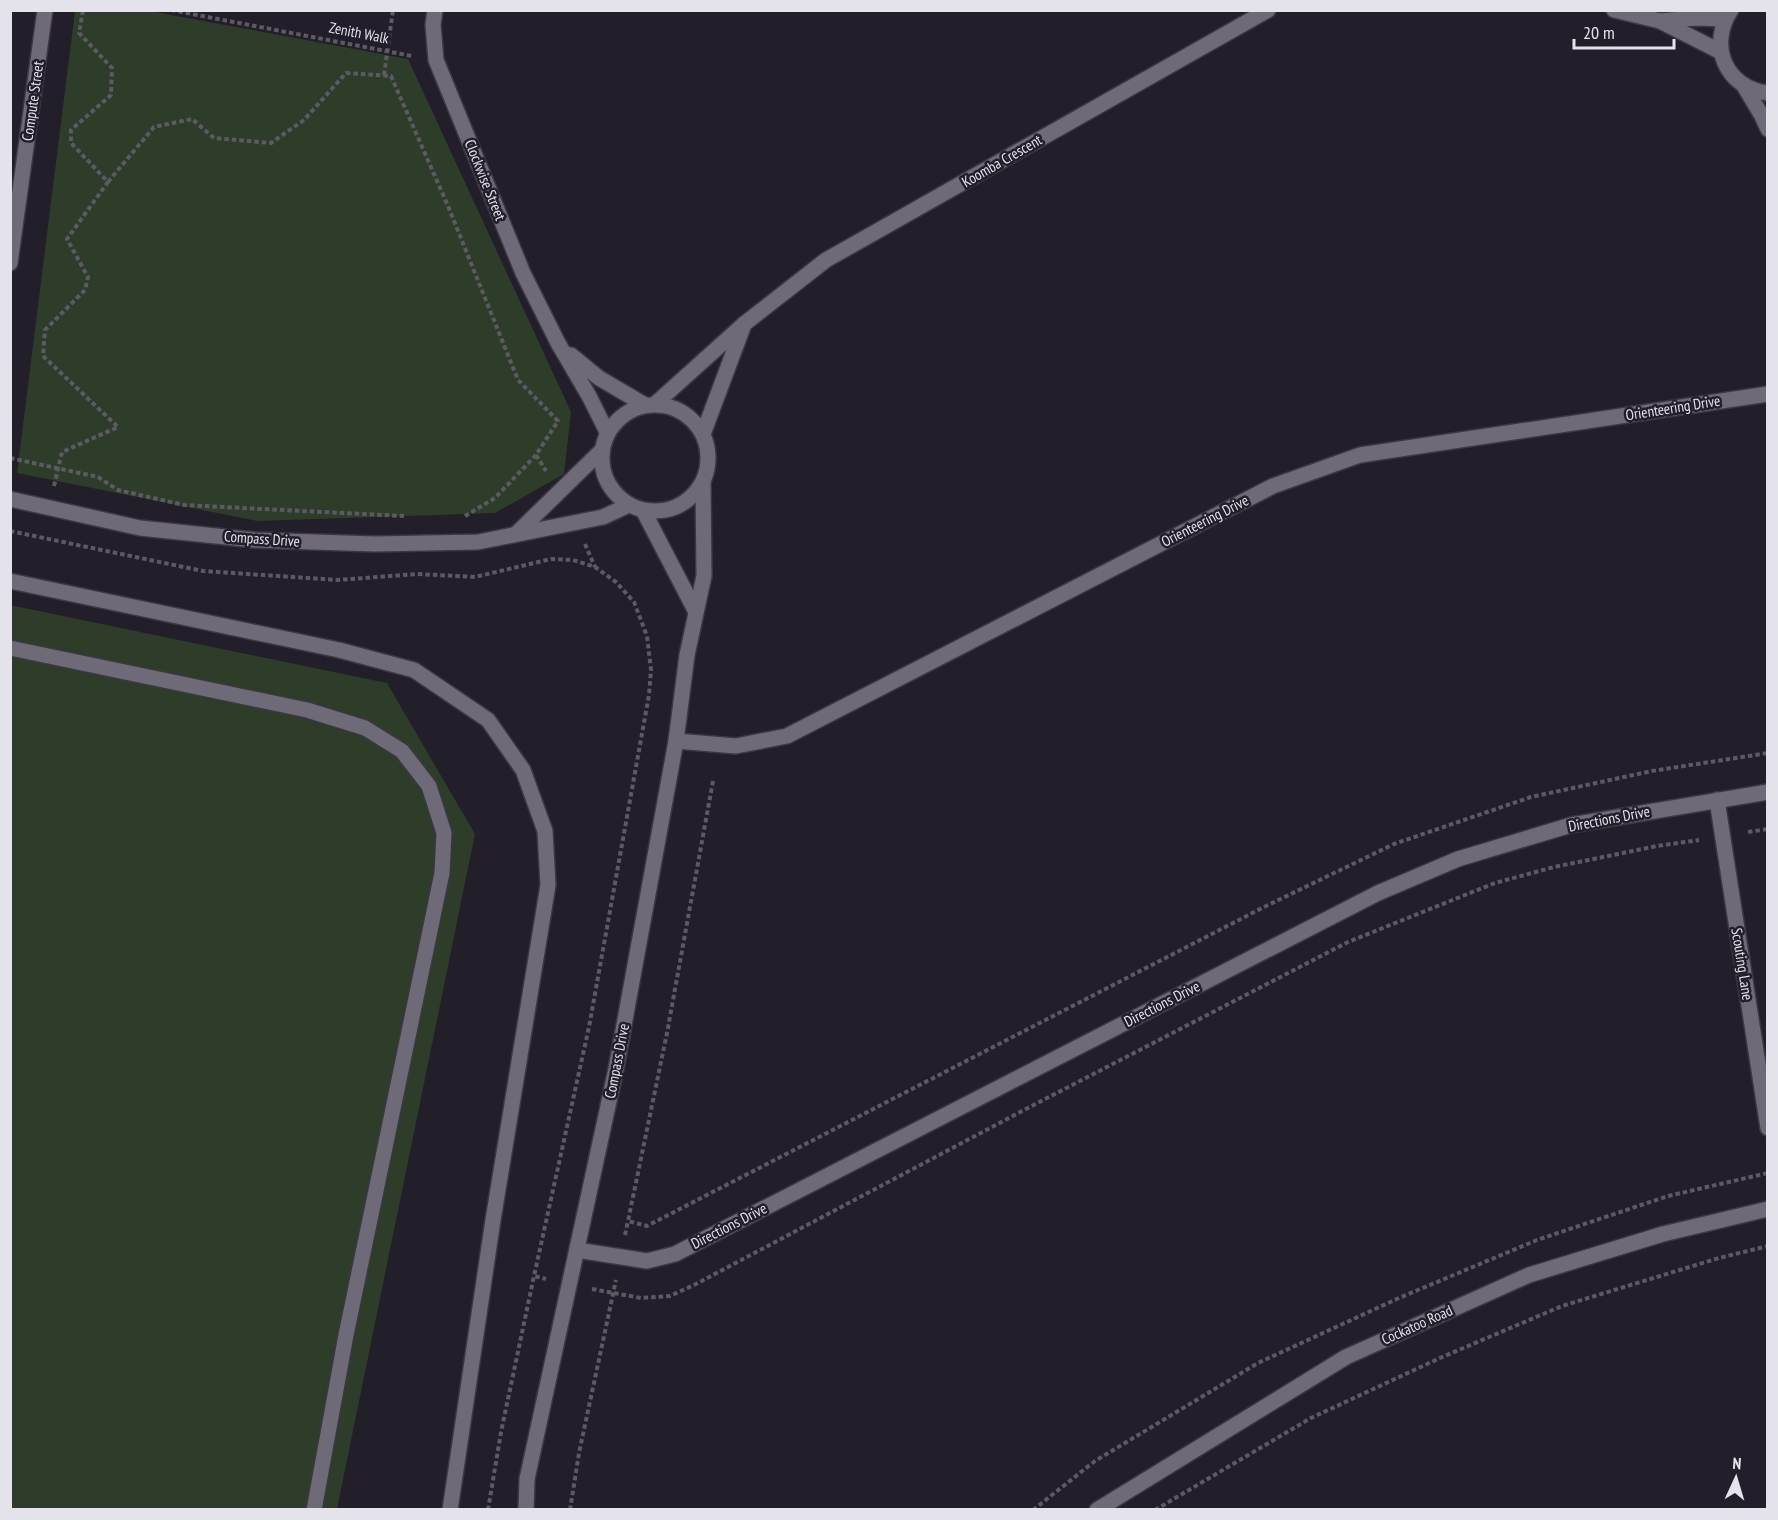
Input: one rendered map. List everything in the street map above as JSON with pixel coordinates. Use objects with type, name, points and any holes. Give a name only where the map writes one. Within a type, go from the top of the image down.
[{"type":"street","name":"Compute Street","points":[[10,263],[45,10]]},
{"type":"street","name":"Clockwise Street","points":[[435,10],[436,60],[523,273],[607,432]]},
{"type":"street","name":"Koomba Crescent","points":[[650,404],[744,324],[826,260],[1268,10]]},
{"type":"street","points":[[1614,10],[1660,21],[1721,52]]},
{"type":"street","points":[[1660,21],[1728,15],[1720,35],[1721,52],[1725,65],[1733,77],[1744,86],[1767,93]]},
{"type":"street","points":[[1744,86],[1767,129]]},
{"type":"street","points":[[703,434],[744,324]]},
{"type":"street","name":"Clockwise Street","points":[[558,343],[599,378],[650,404]]},
{"type":"street","name":"Orienteering Drive","points":[[676,741],[736,746],[787,736],[1273,486],[1360,455],[1767,394]]},
{"type":"street","points":[[636,508],[667,510],[687,500],[703,482],[708,463],[707,443],[691,418],[674,408],[650,404],[622,415],[607,432],[601,451],[602,472],[612,491],[636,508],[695,610]]},
{"type":"street","points":[[517,533],[601,451]]},
{"type":"street","name":"Compass Drive","points":[[526,1509],[527,1479],[616,1069],[676,741],[687,655],[704,576],[703,482]]},
{"type":"street","name":"Compass Drive","points":[[10,499],[140,528],[254,540],[375,544],[478,542],[603,517],[636,508]]},
{"type":"street","points":[[10,581],[339,650],[414,670],[488,720],[523,770],[545,831],[548,885],[493,1220],[450,1509]]},
{"type":"street","points":[[10,648],[307,710],[365,728],[402,751],[429,786],[444,833],[442,873],[346,1335],[314,1509]]},
{"type":"street","name":"Directions Drive","points":[[577,1250],[647,1261],[675,1254],[1378,892],[1458,859],[1571,825],[1767,792]]},
{"type":"street","name":"Scouting Lane","points":[[1717,800],[1767,1128]]},
{"type":"street","name":"Cockatoo Road","points":[[1097,1509],[1346,1357],[1518,1280],[1663,1234],[1767,1209]]},
{"type":"path","points":[[83,10],[79,33],[112,68],[111,94],[71,130],[70,143],[108,182]]},
{"type":"path","name":"Zenith Walk","points":[[171,10],[436,60]]},
{"type":"path","points":[[384,75],[393,10]]},
{"type":"path","points":[[44,538],[62,452],[118,427],[43,356],[45,330],[85,290],[88,277],[66,239],[108,182],[154,127],[192,119],[214,138],[271,143],[304,120],[346,73],[391,76],[448,206],[518,380],[558,421],[536,454],[495,498],[466,516],[456,516]]},
{"type":"path","points":[[536,454],[559,492]]},
{"type":"path","points":[[10,459],[98,477],[118,490],[184,505],[415,517]]},
{"type":"path","points":[[575,522],[595,567]]},
{"type":"path","points":[[475,577],[551,559],[573,560],[595,567],[616,582],[634,602],[647,636],[651,670],[649,695],[589,1028],[501,1432],[488,1509]]},
{"type":"path","points":[[628,1221],[647,1226],[1264,907],[1394,844],[1531,797],[1652,771],[1767,753]]},
{"type":"path","points":[[570,1509],[579,1453],[667,1034],[713,781]]},
{"type":"path","points":[[613,1293],[641,1298],[670,1296],[696,1284],[1348,942],[1495,883],[1554,867],[1657,846],[1767,829]]},
{"type":"path","points":[[1155,1509],[1311,1418],[1440,1358],[1562,1306],[1719,1258],[1767,1246]]},
{"type":"path","points":[[534,1276],[569,1285]]},
{"type":"green space","points":[[75,11],[150,11],[408,59],[571,412],[564,474],[495,513],[257,521],[17,473]]},
{"type":"green space","points":[[10,605],[387,683],[475,834],[337,1509],[11,1509]]}]
